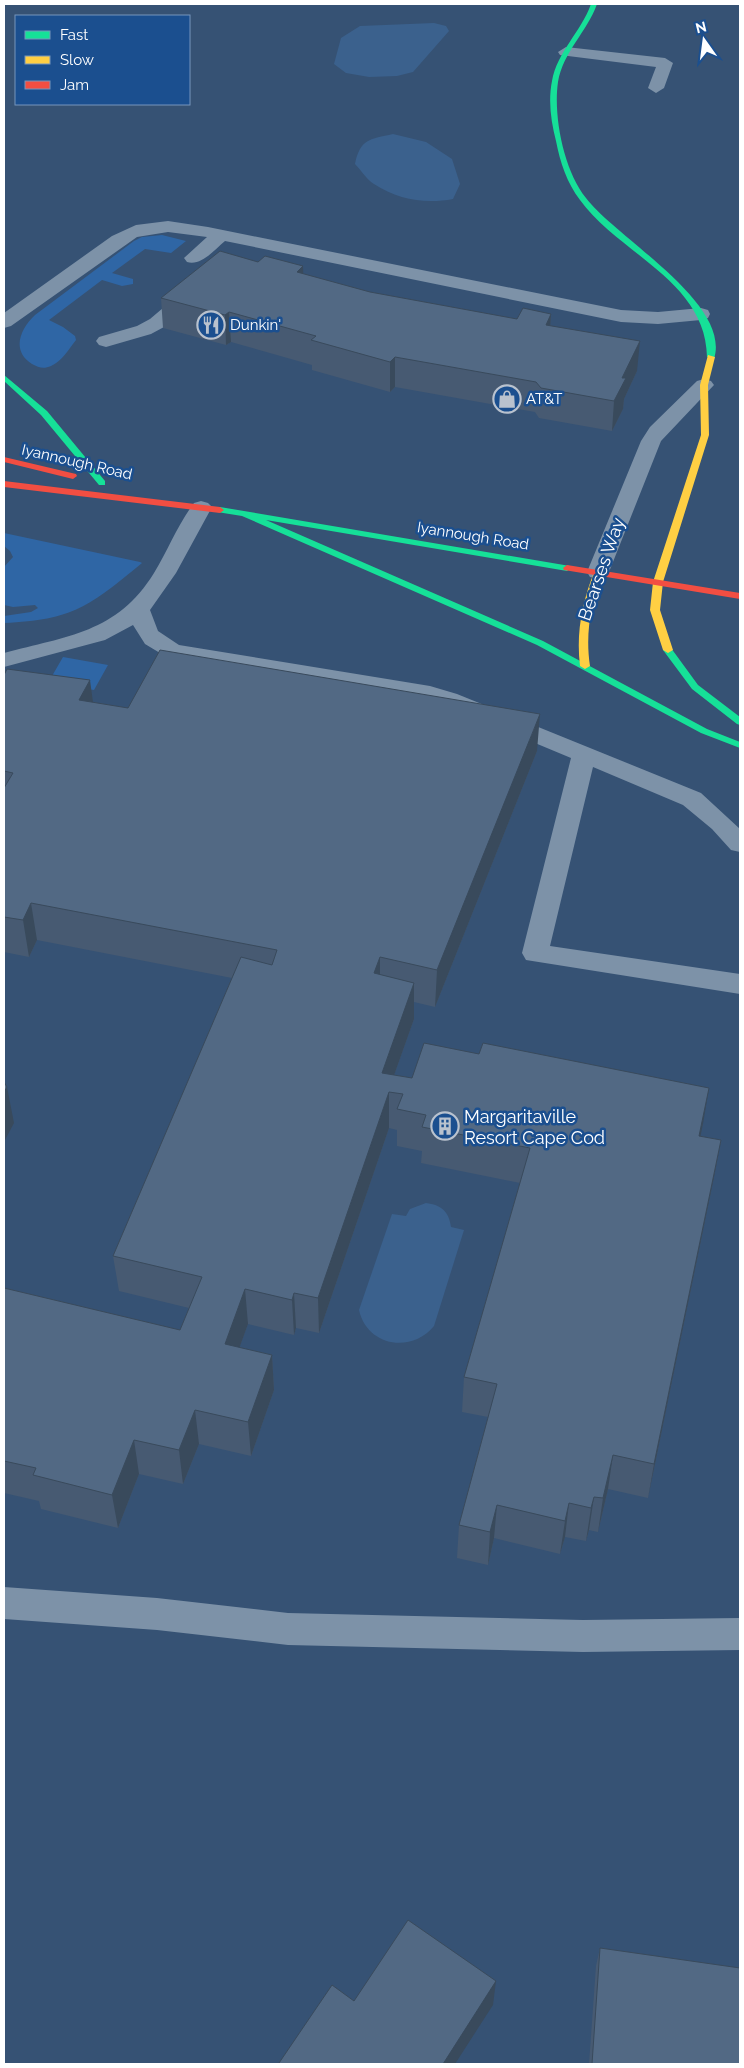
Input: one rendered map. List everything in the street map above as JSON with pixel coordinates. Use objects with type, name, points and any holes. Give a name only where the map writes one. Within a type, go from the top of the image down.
[{"type":"main road","points":[[594,4],[586,24],[566,52],[554,76],[554,98],[563,158],[575,188],[603,222],[684,292],[701,314],[707,327],[711,356],[704,385],[706,435],[687,485],[658,582],[656,610],[658,624],[674,659],[695,687],[740,722]]},
{"type":"main road","points":[[4,379],[37,406],[102,483]]},
{"type":"main road","name":"Iyannough Road","points":[[4,460],[201,507]]},
{"type":"main road","name":"Iyannough Road","points":[[4,484],[242,513],[740,596]]},
{"type":"main road","points":[[242,513],[540,643],[704,731],[740,745]]},
{"type":"main road","name":"Bearses Way","points":[[585,666],[581,648],[580,626],[598,572]]},
{"type":"street","points":[[566,52],[665,63],[656,88]]},
{"type":"street","points":[[4,322],[118,240],[138,229],[168,226],[638,318],[701,314]]},
{"type":"street","points":[[193,258],[221,235]]},
{"type":"street","points":[[252,259],[418,292],[494,290]]},
{"type":"street","points":[[106,341],[144,330],[154,325],[202,285]]},
{"type":"street","name":"Bearses Way","points":[[598,572],[651,441],[657,431],[704,385]]},
{"type":"street","points":[[4,660],[97,635],[110,630],[138,609],[170,563],[201,507]]},
{"type":"street","points":[[138,609],[147,635],[158,645],[173,651],[422,691],[449,699],[692,799],[737,834]]},
{"type":"street","points":[[584,754],[535,953],[740,984]]},
{"type":"street","points":[[4,1603],[147,1613],[288,1629],[583,1636],[740,1634]]},
{"type":"shaded area","points":[[434,23],[446,26],[449,31],[413,72],[397,76],[369,77],[346,73],[334,64],[341,38],[360,26]]},
{"type":"shaded area","points":[[393,134],[426,142],[452,159],[460,184],[453,199],[422,201],[402,197],[383,189],[366,177],[355,164],[360,149],[372,139]]},
{"type":"shaded area","points":[[162,235],[186,241],[171,253],[145,249],[112,273],[133,279],[133,284],[122,286],[102,280],[49,320],[63,327],[75,336],[76,340],[58,362],[42,368],[25,359],[20,346],[20,340],[25,327],[35,315],[134,241],[142,237]]},
{"type":"shaded area","points":[[4,533],[142,563],[94,600],[79,608],[47,618],[4,623],[4,616],[31,612],[38,608],[35,605],[13,607],[4,605],[4,567],[13,557],[4,546]]},
{"type":"shaded area","points":[[63,657],[108,665],[94,690],[48,683]]},
{"type":"shaded area","points":[[426,1203],[440,1207],[446,1213],[451,1227],[464,1230],[434,1326],[425,1335],[414,1340],[402,1343],[391,1342],[371,1332],[359,1310],[392,1214],[406,1216],[410,1209]]},
{"type":"building","points":[[220,251],[258,262],[265,256],[303,266],[297,272],[370,292],[517,319],[523,308],[551,314],[546,325],[640,341],[622,378],[626,378],[614,401],[541,388],[536,382],[395,357],[390,362],[311,340],[316,336],[229,312],[225,315],[161,298]]},
{"type":"building","name":"Margaritaville Resort Cape Cod","points":[[160,650],[540,714],[437,970],[380,957],[374,973],[414,983],[382,1073],[412,1078],[424,1043],[479,1054],[483,1043],[709,1088],[699,1136],[721,1140],[654,1464],[613,1455],[603,1498],[594,1497],[591,1508],[569,1503],[565,1521],[497,1505],[490,1532],[459,1525],[497,1384],[464,1377],[530,1148],[422,1127],[426,1115],[397,1109],[403,1094],[389,1092],[318,1298],[294,1293],[292,1300],[245,1289],[225,1344],[272,1355],[248,1422],[195,1410],[179,1450],[134,1440],[112,1495],[33,1475],[36,1468],[4,1461],[4,1288],[180,1330],[202,1277],[113,1256],[241,957],[272,965],[277,950],[31,903],[23,920],[4,917],[4,788],[13,773],[4,771],[4,675],[7,669],[90,680],[79,700],[128,708]]},
{"type":"building","points":[[408,1920],[496,1981],[443,2064],[280,2064],[332,1985],[354,2001]]},
{"type":"building","points":[[600,1948],[740,1968],[740,2064],[592,2064]]},
{"type":"traffic: fast","points":[[594,4],[585,24],[561,60],[557,70],[554,95],[555,116],[558,137],[565,162],[578,193],[583,200],[613,231],[669,277],[699,310],[707,327],[711,357]]},
{"type":"traffic: fast","points":[[4,377],[44,413],[102,483]]},
{"type":"traffic: fast","points":[[220,510],[567,568]]},
{"type":"traffic: fast","points":[[242,513],[540,643],[704,731],[740,745]]},
{"type":"traffic: fast","points":[[668,650],[695,687],[740,722]]},
{"type":"traffic: slow","points":[[668,650],[655,610],[658,582],[705,435],[704,385],[711,357]]},
{"type":"traffic: slow","points":[[585,666],[583,630],[590,596],[598,572]]},
{"type":"traffic: jam","points":[[4,460],[73,476]]},
{"type":"traffic: jam","points":[[4,484],[220,510]]},
{"type":"traffic: jam","points":[[567,568],[740,596]]},
{"type":"place","name":"Dunkin'","points":[[211,325]]},
{"type":"place","name":"AT&T","points":[[507,399]]},
{"type":"place","name":"Margaritaville Resort Cape Cod","points":[[445,1126]]}]
